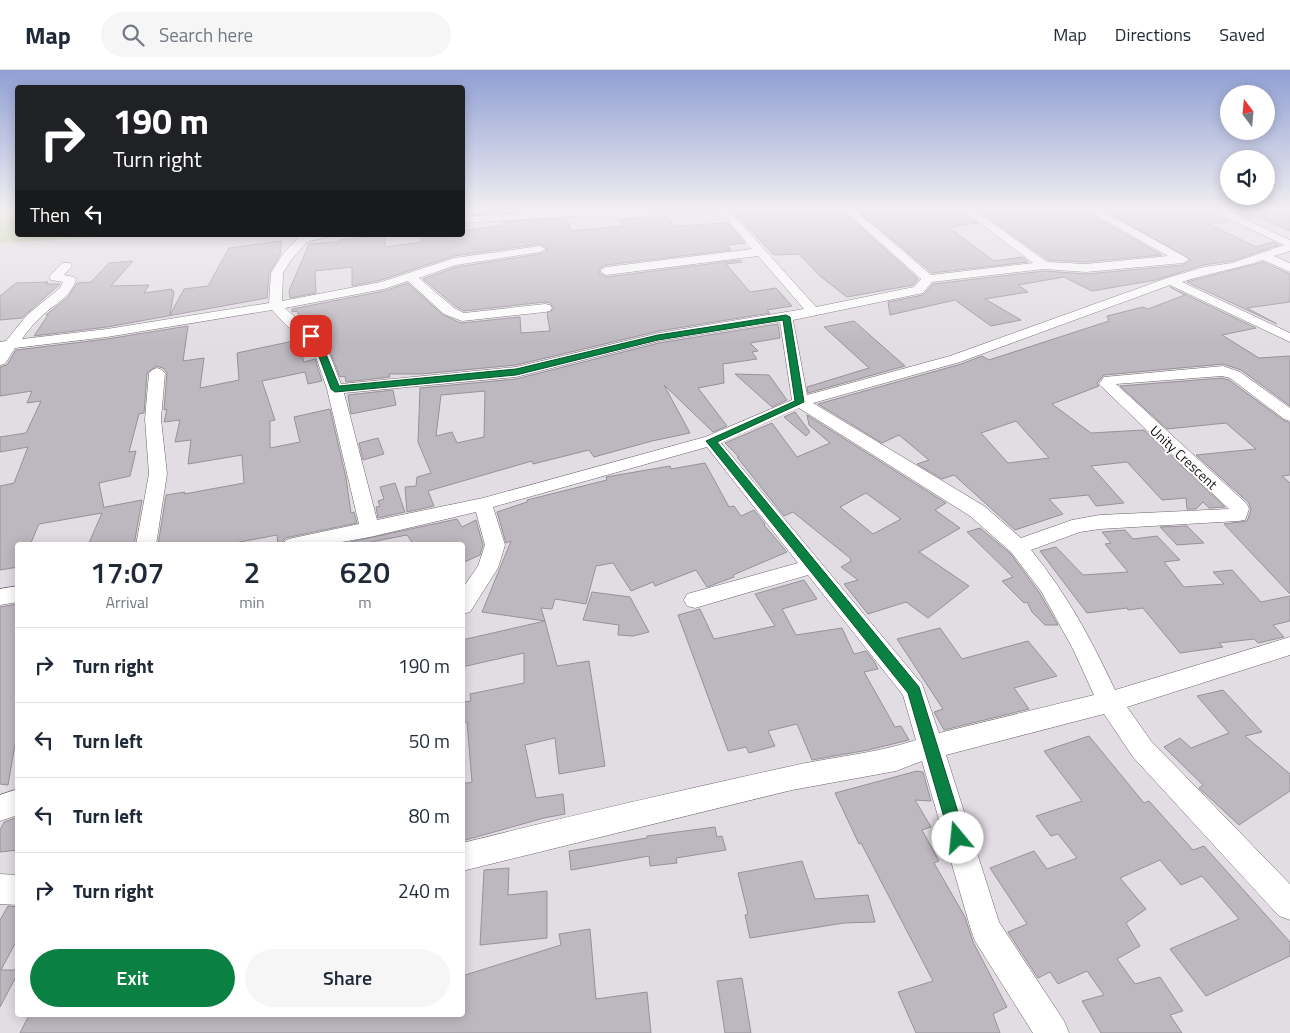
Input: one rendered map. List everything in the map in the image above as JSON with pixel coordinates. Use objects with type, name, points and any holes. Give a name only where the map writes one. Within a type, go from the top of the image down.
[{"type":"street","points":[[289,255],[276,273],[275,306],[292,323],[311,336],[322,354],[335,389],[370,530]]},
{"type":"street","points":[[5,346],[107,333],[275,306],[384,285],[454,262],[501,255]]},
{"type":"street","points":[[606,270],[735,255]]},
{"type":"street","points":[[763,255],[812,310]]},
{"type":"street","points":[[900,255],[928,279]]},
{"type":"street","points":[[1030,255],[1044,265]]},
{"type":"street","points":[[1175,255],[1204,271]]},
{"type":"street","points":[[308,542],[483,504],[711,441],[800,402],[955,360],[1171,281],[1204,271],[1234,266],[1264,256],[1290,268]]},
{"type":"street","points":[[335,389],[516,372],[649,339],[786,317],[812,310],[918,290],[928,279],[1044,265],[1086,268],[1180,258]]},
{"type":"street","points":[[0,361],[5,346],[37,314],[68,288],[70,280],[55,277],[66,266]]},
{"type":"street","points":[[410,276],[456,315],[545,308]]},
{"type":"street","points":[[1171,281],[1290,338]]},
{"type":"street","points":[[786,317],[800,402],[977,511],[1018,547],[1048,585],[1084,646],[1109,702],[1142,749],[1290,905]]},
{"type":"street","name":"Unity Crescent","points":[[1018,547],[1078,526],[1109,522],[1238,515],[1240,509],[1107,384],[1108,380],[1224,371],[1235,375],[1290,416]]},
{"type":"street","points":[[147,542],[158,474],[153,419],[157,373]]},
{"type":"street","points":[[711,441],[914,691],[986,930],[1052,1033]]},
{"type":"street","points":[[465,602],[488,568],[495,545],[483,504]]},
{"type":"street","points":[[694,600],[813,566]]},
{"type":"street","points":[[0,597],[15,594]]},
{"type":"street","points":[[465,856],[792,778],[896,759],[930,747],[1109,702],[1290,646]]},
{"type":"street","points":[[0,808],[15,803]]},
{"type":"street","points":[[0,889],[15,890]]},
{"type":"building","points":[[225,255],[280,255],[269,273],[267,298],[107,327],[34,336],[48,315],[46,315],[68,297],[77,283],[91,282],[109,263],[133,261],[111,286],[149,285],[144,293],[172,289],[171,291],[174,291],[170,315],[184,289],[208,286]]},
{"type":"building","points":[[304,255],[462,255],[381,280],[352,286],[352,267],[315,271],[316,293],[290,298],[289,291]]},
{"type":"building","points":[[534,255],[690,255],[606,265],[599,269],[599,273],[606,277],[740,260],[742,262],[726,264],[750,292],[776,288],[792,306],[767,310],[770,313],[659,331],[516,365],[421,374],[389,374],[390,377],[346,382],[345,376],[340,377],[329,349],[330,322],[322,324],[319,315],[301,319],[297,311],[292,312],[292,309],[384,291],[408,283],[443,315],[461,323],[520,317],[521,333],[550,331],[547,313],[554,309],[550,303],[464,311],[455,306],[423,279],[456,267]]},
{"type":"building","points":[[800,255],[891,255],[918,279],[913,285],[847,297],[820,276]]},
{"type":"building","points":[[910,255],[986,255],[994,261],[1022,257],[1028,262],[932,273]]},
{"type":"building","points":[[1041,255],[1162,255],[1086,262],[1048,260]]},
{"type":"building","points":[[1182,255],[1250,255],[1232,261],[1203,265],[1156,280],[1092,291],[1064,277],[1018,285],[1028,292],[985,299],[1021,320],[991,326],[955,300],[890,315],[888,302],[923,295],[933,284],[1044,271],[1086,274],[1183,265],[1191,260]]},
{"type":"building","points":[[1263,262],[1290,274],[1290,302],[1247,308],[1277,324],[1187,282]]},
{"type":"building","points":[[48,282],[45,284],[60,284],[22,318],[0,320],[0,296],[16,283]]},
{"type":"building","points":[[1170,287],[1256,328],[1222,335],[1259,358],[1290,356],[1290,406],[1241,370],[1223,364],[1104,375],[1097,383],[1099,386],[1052,404],[1091,433],[1144,430],[1225,507],[1209,508],[1203,502],[1196,509],[1187,509],[1186,498],[1162,500],[1127,462],[1091,466],[1124,503],[1096,506],[1088,495],[1049,499],[1063,514],[1015,530],[954,475],[942,479],[917,464],[929,460],[899,435],[882,443],[818,404],[961,364],[982,356],[989,360],[1109,321],[1107,316],[1143,307],[1148,309],[1185,295]],"holes":[[[1016,421],[1049,458],[1008,463],[981,433]]]},
{"type":"building","points":[[854,321],[905,366],[808,393],[807,387],[869,368],[824,327]]},
{"type":"building","points":[[778,324],[780,338],[750,343],[758,351],[752,352],[757,359],[723,364],[724,383],[698,388],[727,426],[713,432],[664,385],[690,433],[594,457],[589,450],[533,464],[532,461],[428,491],[434,506],[407,512],[405,487],[416,486],[417,477],[431,473],[418,442],[420,388],[516,379],[659,343]],"holes":[[[485,391],[484,437],[457,443],[452,432],[436,436],[441,395]]]},
{"type":"building","points":[[188,326],[183,361],[204,358],[200,388],[239,380],[237,353],[298,340],[304,362],[315,359],[322,381],[308,384],[305,372],[262,381],[275,420],[270,421],[270,448],[300,442],[294,417],[330,409],[346,478],[351,513],[354,512],[357,523],[285,538],[283,542],[278,542],[277,535],[240,542],[158,542],[166,495],[185,492],[184,494],[244,483],[242,455],[188,464],[191,440],[175,442],[180,420],[164,422],[167,409],[164,410],[167,373],[163,368],[156,366],[147,373],[144,413],[139,414],[129,452],[136,451],[130,476],[99,483],[104,508],[142,500],[135,542],[89,542],[102,513],[39,524],[31,542],[15,542],[15,568],[0,570],[0,486],[14,483],[28,447],[0,452],[0,437],[26,433],[41,401],[27,403],[32,391],[0,396],[0,367],[7,365],[16,350],[107,339]]},
{"type":"building","points":[[735,374],[769,375],[787,400],[772,407]]},
{"type":"building","points":[[1222,378],[1229,380],[1283,420],[1290,423],[1290,475],[1282,476],[1290,483],[1290,594],[1224,524],[1247,521],[1251,510],[1249,503],[1196,455],[1256,449],[1226,423],[1167,429],[1120,386]]},
{"type":"building","points":[[393,390],[396,405],[351,414],[348,395]]},
{"type":"building","points":[[795,412],[810,432],[806,436],[784,417]]},
{"type":"building","points":[[807,415],[946,503],[935,510],[960,528],[919,552],[969,586],[928,618],[906,602],[868,614],[844,584],[858,580],[841,567],[851,561],[850,558],[793,512],[784,516],[737,457],[739,457],[725,443],[772,423],[797,457],[830,443],[809,425]],"holes":[[[866,493],[901,519],[873,534],[840,507]]]},
{"type":"building","points":[[378,438],[384,454],[363,460],[359,443]]},
{"type":"building","points":[[705,463],[729,507],[734,506],[741,516],[754,510],[787,552],[733,575],[734,577],[707,587],[696,570],[655,586],[653,582],[631,591],[613,563],[596,566],[586,604],[555,599],[552,609],[541,608],[545,621],[482,612],[511,541],[506,543],[497,512],[527,502],[527,500],[607,480],[606,477],[670,466],[671,469]]},
{"type":"building","points":[[395,483],[405,512],[378,518],[376,507],[380,506],[378,501],[384,499],[380,487]]},
{"type":"building","points":[[457,519],[462,527],[476,520],[483,545],[480,555],[465,562],[465,542],[412,542],[407,535],[371,542],[350,542]]},
{"type":"building","points":[[1187,526],[1204,543],[1177,545],[1160,527]]},
{"type":"building","points":[[980,528],[1010,553],[1039,592],[1058,625],[1045,625],[1032,612],[1027,602],[1024,603],[1002,581],[1013,577],[967,532]]},
{"type":"building","points":[[1125,530],[1133,539],[1157,536],[1180,560],[1164,562],[1184,587],[1224,584],[1213,572],[1232,570],[1261,602],[1290,596],[1290,621],[1273,625],[1284,637],[1258,643],[1254,639],[1219,643],[1223,647],[1180,653],[1143,608],[1087,613],[1040,551],[1056,547],[1083,575],[1128,572],[1105,544],[1111,543],[1102,532]]},
{"type":"building","points":[[804,580],[817,599],[782,609],[796,635],[842,628],[854,654],[866,651],[874,661],[878,669],[864,672],[895,727],[901,726],[909,740],[868,750],[812,760],[797,724],[768,731],[775,746],[749,753],[746,747],[728,751],[678,615],[700,609],[714,639],[775,626],[755,594]]},
{"type":"building","points":[[592,592],[630,597],[649,632],[633,636],[618,635],[619,625],[583,620]]},
{"type":"building","points":[[15,604],[15,744],[8,785],[0,784],[0,607]]},
{"type":"building","points":[[545,621],[557,666],[589,661],[605,766],[559,774],[555,738],[525,745],[536,798],[563,794],[565,814],[465,840],[465,783],[472,782],[467,722],[465,722],[465,702],[471,701],[470,694],[524,683],[524,653],[465,666],[465,639]]},
{"type":"building","points":[[940,628],[962,659],[1028,641],[1057,676],[1014,688],[1029,709],[944,730],[934,712],[943,709],[897,639]]},
{"type":"building","points":[[1223,690],[1262,732],[1245,736],[1290,774],[1290,791],[1239,825],[1199,788],[1203,785],[1164,747],[1180,738],[1191,748],[1229,733],[1197,696]]},
{"type":"building","points":[[1089,736],[1144,803],[1149,801],[1193,850],[1204,846],[1290,942],[1290,956],[1206,996],[1170,949],[1239,919],[1202,876],[1181,885],[1160,860],[1120,878],[1146,909],[1126,923],[1140,946],[1117,959],[1135,984],[1160,977],[1183,1011],[1170,1015],[1182,1033],[1101,1033],[1082,1001],[1104,995],[1087,971],[1058,984],[1050,972],[1038,978],[1008,932],[1027,924],[990,868],[1034,851],[1047,869],[1077,858],[1058,834],[1051,836],[1036,816],[1082,801],[1044,751]]},
{"type":"building","points":[[917,771],[923,772],[931,801],[915,800],[931,827],[922,830],[939,861],[934,863],[965,917],[973,942],[1007,1007],[993,1014],[1000,1033],[916,1033],[898,992],[933,981],[861,843],[859,844],[835,793]]},
{"type":"building","points":[[15,818],[15,850],[0,852],[0,830],[4,822]]},
{"type":"building","points":[[715,827],[717,837],[722,836],[726,850],[676,858],[677,863],[650,866],[649,856],[571,870],[569,851],[647,838],[647,836]]},
{"type":"building","points":[[802,861],[815,899],[868,895],[875,922],[844,923],[750,938],[745,915],[748,914],[738,873]]},
{"type":"building","points":[[509,868],[508,895],[547,891],[547,938],[480,945],[484,870]]},
{"type":"building","points":[[8,906],[15,907],[15,944],[1,970],[15,970],[15,979],[0,1007],[0,920]]},
{"type":"building","points":[[590,929],[596,999],[647,992],[651,1033],[20,1033],[28,1017],[465,1017],[465,975],[561,945],[559,934]]},
{"type":"building","points":[[742,978],[751,1033],[725,1033],[717,981]]},
{"type":"route","points":[[311,336],[322,354],[335,389],[516,372],[658,337],[786,317],[800,402],[711,441],[914,691],[958,838]]}]
